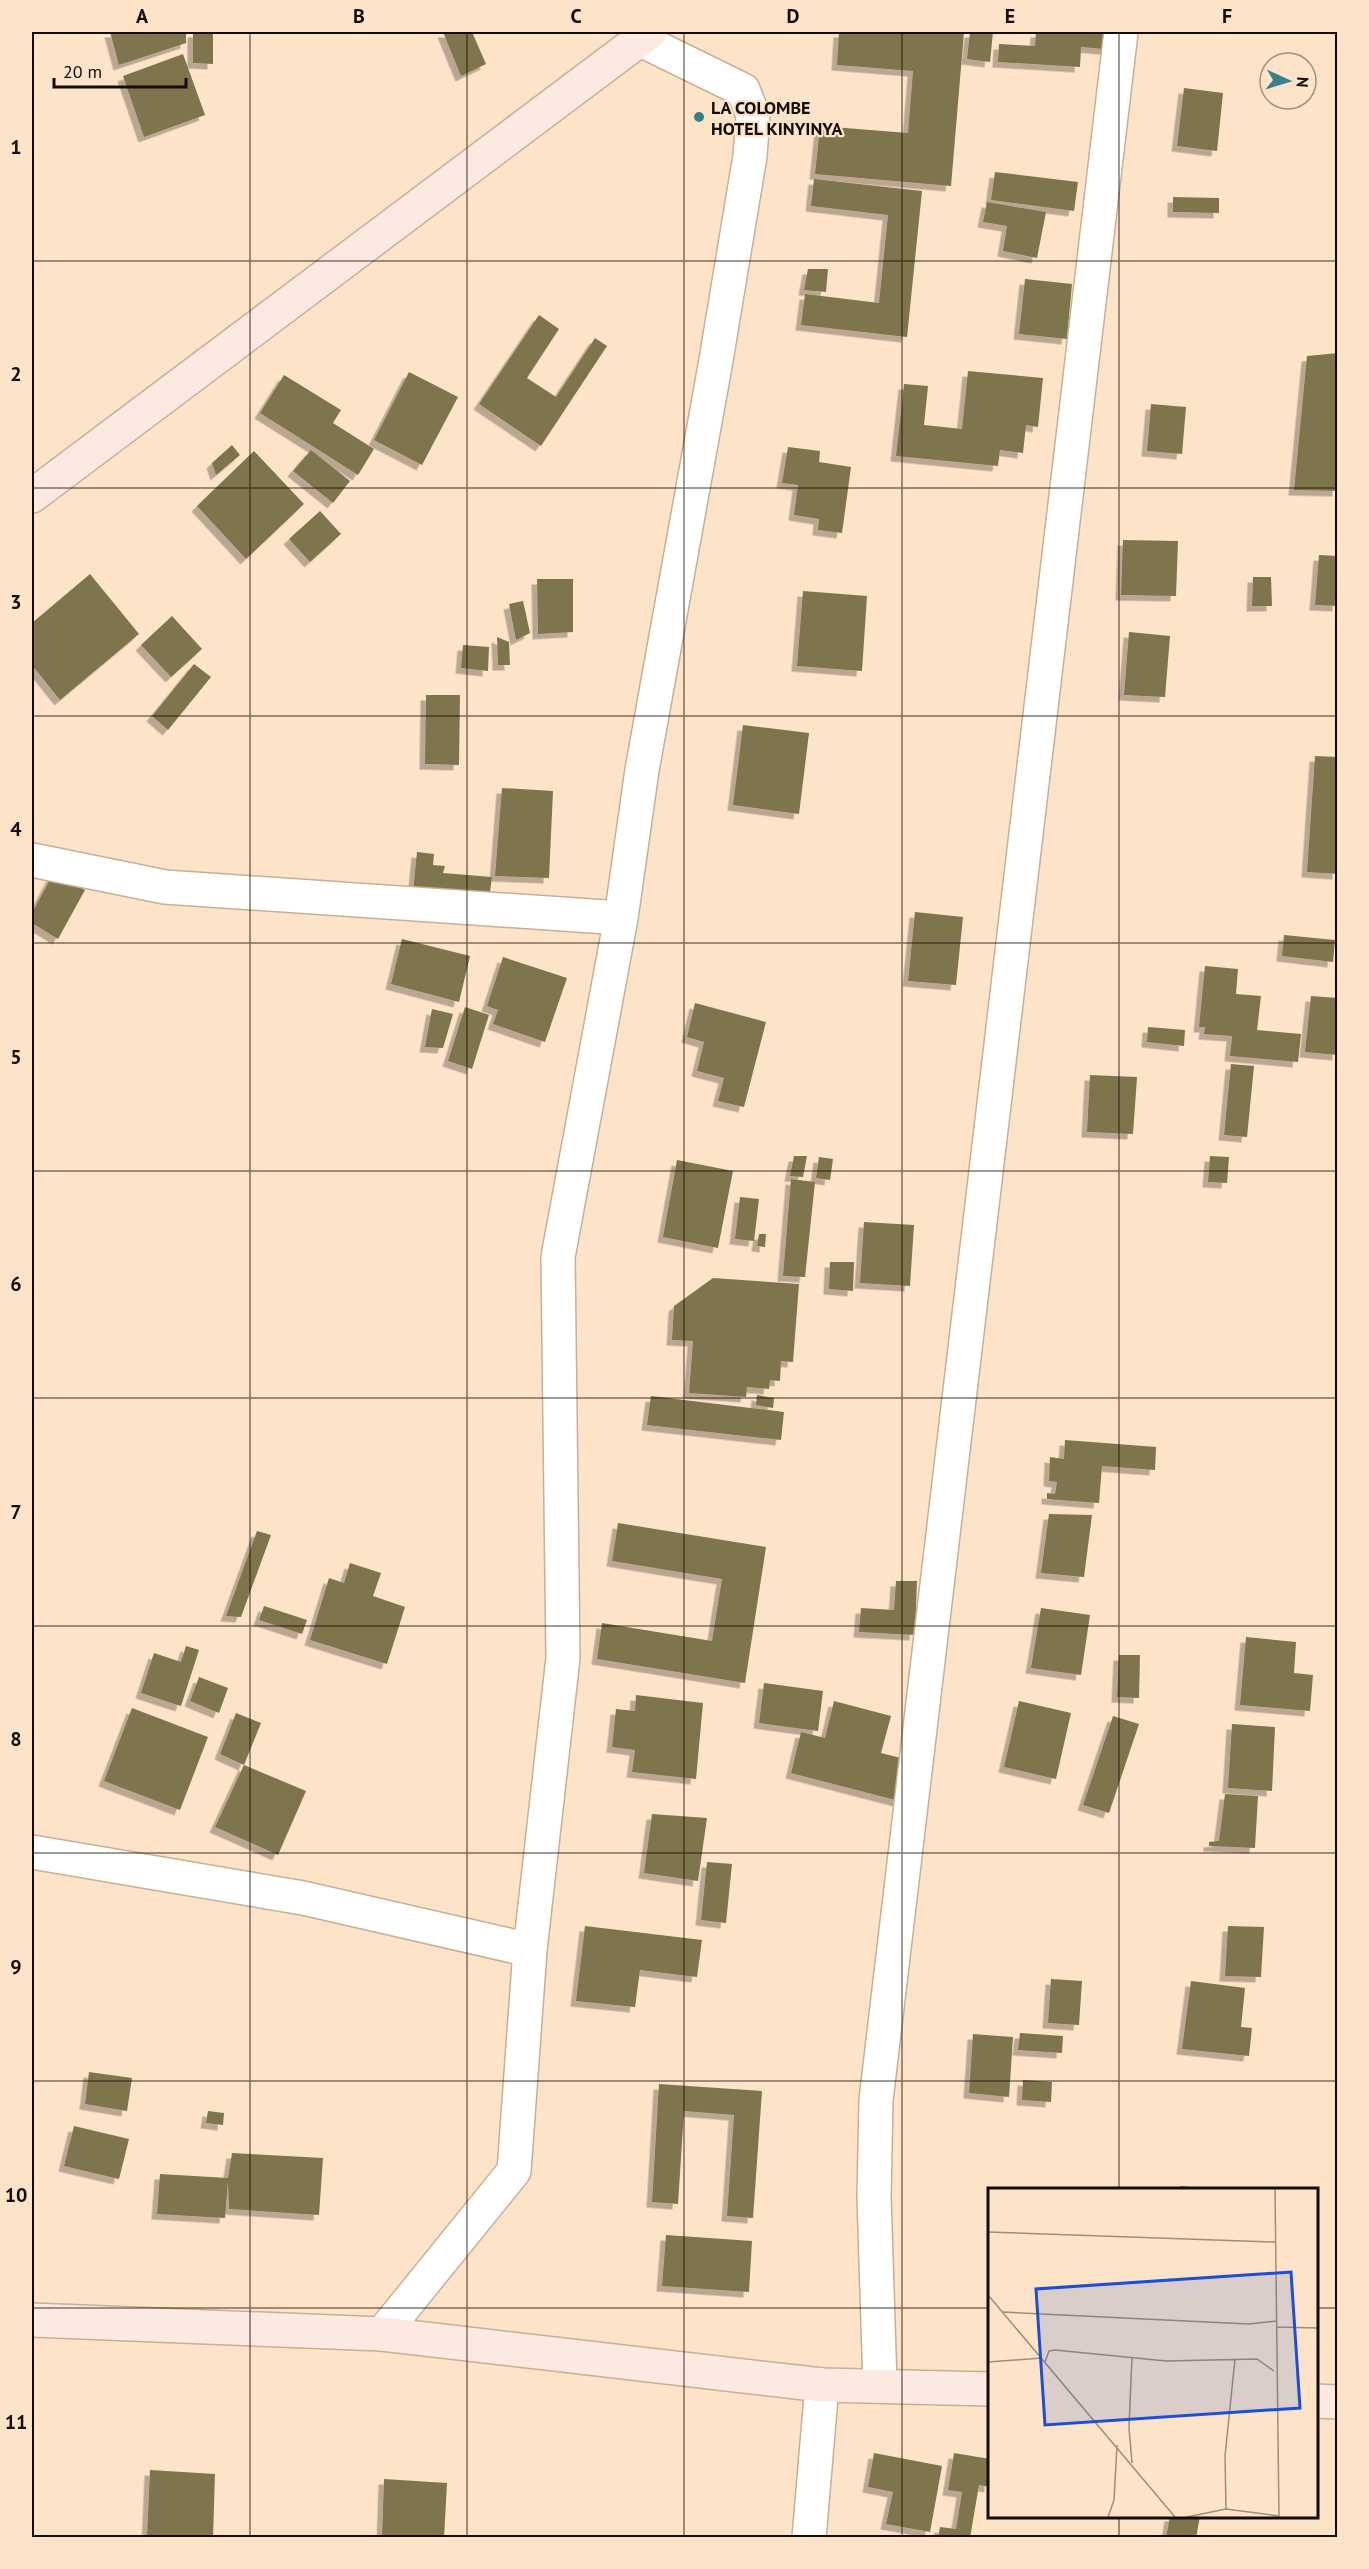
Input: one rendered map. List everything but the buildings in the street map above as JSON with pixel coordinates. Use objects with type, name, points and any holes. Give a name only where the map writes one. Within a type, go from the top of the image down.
[{"type":"main road","points":[[32,496],[644,35]]},
{"type":"main road","points":[[32,2320],[382,2334],[822,2385],[988,2389]]},
{"type":"main road","points":[[1318,2401],[1338,2402]]},
{"type":"street","points":[[880,2385],[874,2198],[876,2100],[1121,32]]},
{"type":"street","points":[[382,2334],[513,2171],[530,1950],[563,1658],[558,1257],[621,918],[642,770],[715,366],[750,156],[753,115],[744,90],[644,35]]},
{"type":"street","points":[[32,860],[165,887],[621,918]]},
{"type":"street","points":[[32,1852],[303,1899],[530,1950]]},
{"type":"street","points":[[809,2538],[822,2385]]},
{"type":"place","name":"LA COLOMBE HOTEL KINYINYA","points":[[699,117]]}]
